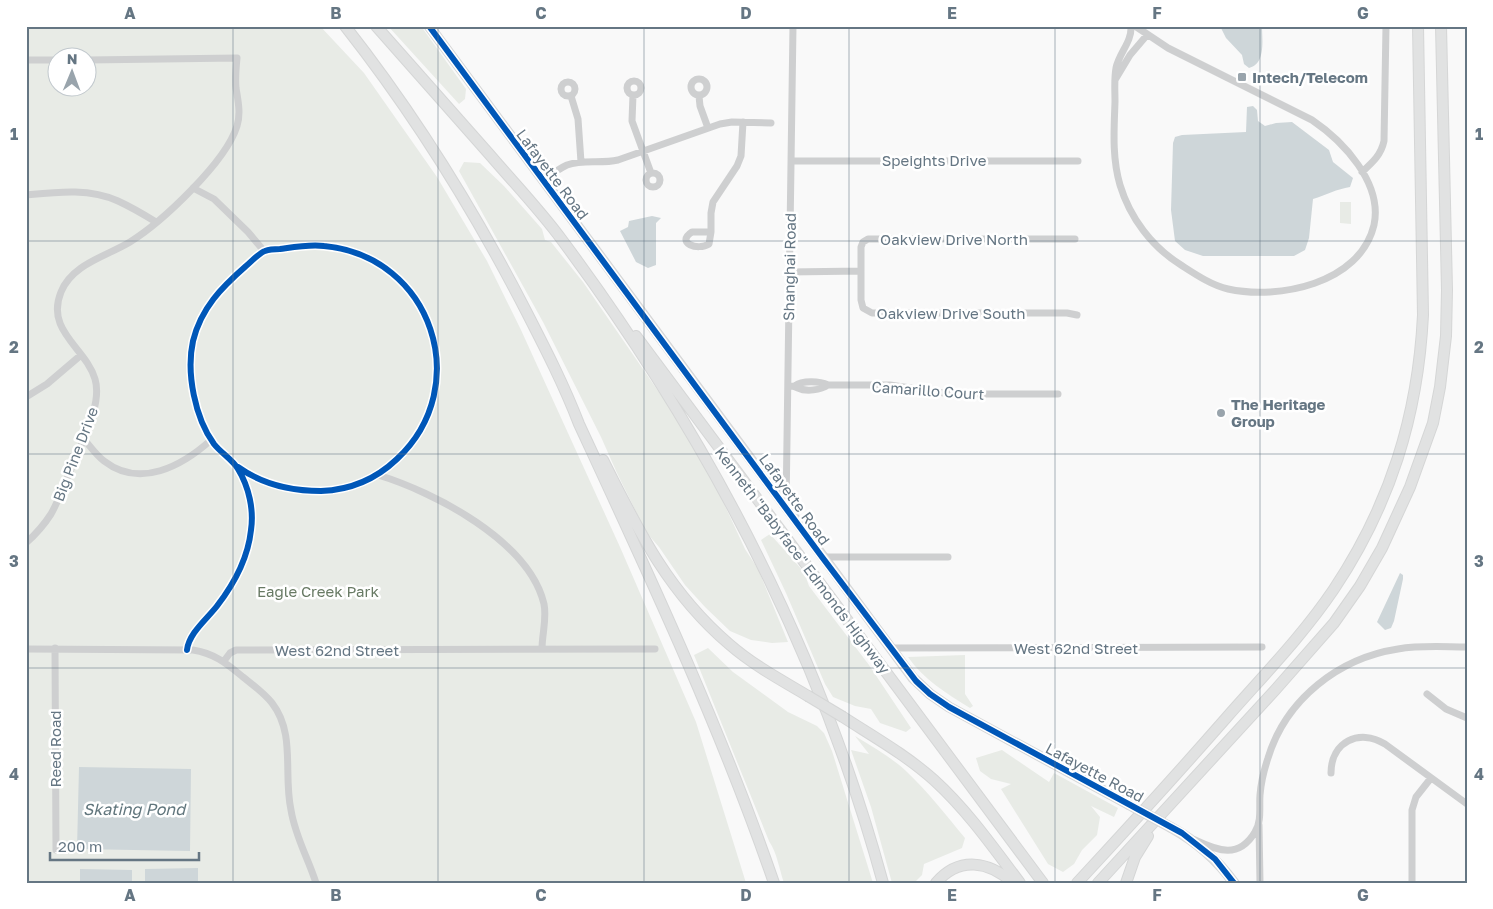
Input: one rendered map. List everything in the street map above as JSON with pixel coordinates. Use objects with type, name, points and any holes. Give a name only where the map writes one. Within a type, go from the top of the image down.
[{"type":"highway","points":[[345,26],[398,97],[458,188],[503,266],[645,543],[673,585],[702,619],[729,644],[754,663],[894,749],[934,780],[972,820],[1020,883]]},
{"type":"highway","points":[[376,26],[561,239],[646,360],[721,484],[759,556],[797,636],[833,727],[867,828],[883,883]]},
{"type":"highway","points":[[1077,883],[1256,684],[1308,623],[1333,590],[1384,499],[1413,408],[1420,357],[1423,315],[1418,26]]},
{"type":"highway","points":[[1098,883],[1316,645],[1353,597],[1398,516],[1433,423],[1441,378],[1446,323],[1442,27]]},
{"type":"highway","name":"Kenneth \"Babyface\" Edmonds Highway","points":[[561,239],[673,384],[1043,883]]},
{"type":"highway","points":[[568,396],[715,727],[749,812],[774,883]]},
{"type":"highway","points":[[1126,883],[1135,856],[1174,801]]},
{"type":"highway","points":[[1070,883],[1099,851],[1137,816]]},
{"type":"highway","points":[[936,883],[943,875],[954,869],[975,864],[995,869],[1013,883]]},
{"type":"main road","name":"Lafayette Road","points":[[429,26],[916,682],[947,706],[1182,833],[1215,859],[1234,883]]},
{"type":"street","name":"Shanghai Road","points":[[786,508],[791,386],[789,272],[793,26]]},
{"type":"street","points":[[1131,26],[1131,38],[1118,62],[1115,81],[1114,158],[1120,186],[1132,212],[1154,244],[1170,258],[1196,275],[1215,284],[1228,289],[1272,293],[1293,290],[1328,278],[1358,256],[1374,224],[1374,206],[1371,192],[1362,172],[1343,144],[1319,123],[1168,48],[1136,26]]},
{"type":"street","points":[[1362,172],[1377,158],[1382,150],[1384,140],[1386,26]]},
{"type":"street","points":[[1115,81],[1130,55],[1147,35]]},
{"type":"street","name":"Big Pine Drive","points":[[26,543],[42,528],[53,510],[84,438],[93,412],[97,391],[92,372],[64,333],[59,318],[58,302],[64,285],[78,270],[129,242],[156,222],[193,188],[220,156],[237,126],[239,110],[236,79],[237,58],[98,60]]},
{"type":"street","points":[[26,60],[48,60]]},
{"type":"street","points":[[571,96],[578,119],[581,162]]},
{"type":"street","points":[[633,96],[632,122],[651,173]]},
{"type":"street","points":[[698,96],[708,128]]},
{"type":"street","points":[[543,181],[560,168],[581,162],[611,162],[728,122],[771,123]]},
{"type":"street","points":[[711,232],[713,202],[741,156],[743,122]]},
{"type":"street","name":"Speights Drive","points":[[791,161],[1078,161]]},
{"type":"street","points":[[193,188],[214,199],[248,232],[264,251]]},
{"type":"street","points":[[26,195],[75,192],[104,197],[128,205],[156,222]]},
{"type":"street","name":"Oakview Drive North","points":[[862,271],[861,247],[863,242],[868,239],[1075,239]]},
{"type":"street","points":[[322,246],[355,253],[381,265],[408,288],[423,311],[431,332],[438,377],[435,393],[424,424],[412,443],[391,465],[363,482],[346,488],[310,491],[275,485],[257,478],[238,467],[211,440],[201,421],[195,400],[191,359],[194,336],[203,314],[215,296],[228,282],[264,251],[322,246]]},
{"type":"street","points":[[789,272],[862,271]]},
{"type":"street","name":"Oakview Drive South","points":[[862,271],[862,305],[872,313],[1067,313],[1078,315]]},
{"type":"street","points":[[26,397],[51,381],[80,355]]},
{"type":"street","name":"Camarillo Court","points":[[791,386],[799,389],[822,389],[828,385],[890,385],[956,394],[1058,394]]},
{"type":"street","points":[[84,438],[99,457],[113,467],[126,472],[145,474],[159,472],[174,465],[196,452],[211,440]]},
{"type":"street","points":[[187,650],[190,638],[213,611],[231,585],[241,567],[248,548],[252,526],[252,509],[238,467]]},
{"type":"street","points":[[378,474],[426,494],[453,508],[489,530],[508,548],[527,570],[542,599],[545,615],[542,649]]},
{"type":"street","points":[[822,557],[948,557]]},
{"type":"street","name":"West 62nd Street","points":[[890,648],[1262,647]]},
{"type":"street","points":[[1260,883],[1259,820],[1262,780],[1273,744],[1291,712],[1320,683],[1350,664],[1382,652],[1408,648],[1467,647]]},
{"type":"street","points":[[26,648],[187,650],[209,654],[224,661],[265,695],[274,706],[282,722],[287,742],[288,786],[292,816],[298,838],[316,883]]},
{"type":"street","name":"Reed Road","points":[[55,648],[56,850]]},
{"type":"street","name":"West 62nd Street","points":[[224,661],[230,652],[236,650],[655,649]]},
{"type":"street","points":[[1427,694],[1444,708],[1467,718]]},
{"type":"street","points":[[1331,773],[1332,762],[1338,749],[1348,741],[1363,737],[1372,738],[1385,744],[1467,804]]},
{"type":"street","points":[[1412,883],[1412,810],[1416,797],[1431,778]]},
{"type":"street","points":[[1182,833],[1213,848],[1232,850],[1250,838],[1256,831],[1259,820]]},
{"type":"green space","name":"Eagle Creek Park","points":[[26,26],[320,26],[364,73],[437,177],[487,261],[521,330],[620,547],[696,722],[746,883],[26,883]]},
{"type":"green space","points":[[388,26],[421,26],[466,89],[465,99],[459,104]]},
{"type":"green space","points":[[464,162],[480,163],[504,186],[542,229],[545,240],[551,242],[583,282],[676,417],[713,480],[745,549],[758,569],[788,642],[772,643],[751,640],[730,631],[685,585],[659,547],[646,532],[543,322],[459,171]]},
{"type":"green space","points":[[1340,202],[1351,202],[1351,224],[1340,223]]},
{"type":"green space","points":[[770,534],[804,572],[809,586],[869,665],[911,728],[906,732],[880,723],[871,709],[855,706],[833,697],[825,684],[761,540]]},
{"type":"green space","points":[[708,648],[733,672],[788,712],[817,726],[824,733],[832,751],[873,883],[784,883],[778,861],[694,655]]},
{"type":"green space","points":[[965,655],[965,694],[973,706],[970,708],[928,679],[908,657]]},
{"type":"green space","points":[[855,736],[906,771],[965,838],[962,848],[924,864],[922,875],[914,883],[892,883],[871,807],[851,750],[869,754]]},
{"type":"green space","points":[[1002,750],[1049,782],[1054,773],[1118,808],[1114,817],[1091,806],[1100,817],[1097,835],[1082,850],[1074,864],[1063,872],[1048,864],[1001,789],[1011,784],[991,779],[980,771],[976,758]]},
{"type":"water","points":[[1220,26],[1262,26],[1261,57],[1254,66],[1249,68],[1244,64],[1242,55],[1226,38]]},
{"type":"water","points":[[1253,106],[1257,110],[1258,121],[1265,126],[1292,122],[1329,150],[1333,162],[1353,178],[1350,187],[1313,199],[1309,238],[1305,250],[1294,256],[1203,256],[1185,250],[1175,241],[1171,210],[1173,143],[1175,137],[1182,135],[1246,132],[1247,107]]},
{"type":"water","points":[[652,216],[661,218],[656,223],[656,265],[648,268],[636,262],[620,231],[628,227],[629,221]]},
{"type":"water","points":[[1400,573],[1403,575],[1403,579],[1394,621],[1391,628],[1385,630],[1377,622]]},
{"type":"water","name":"Skating Pond","points":[[79,767],[191,769],[190,851],[77,849]]},
{"type":"water","points":[[198,868],[198,883],[145,883],[145,869]]},
{"type":"water","points":[[80,869],[132,870],[132,883],[80,883]]},
{"type":"cycle path","points":[[429,26],[916,681],[930,694],[949,707],[1182,833],[1215,859],[1234,883]]},
{"type":"cycle path","points":[[187,650],[188,644],[195,632],[217,606],[234,580],[247,551],[252,522],[250,499],[242,476],[236,466],[214,444],[207,433],[197,408],[192,381],[191,354],[193,341],[201,318],[221,290],[258,255],[269,250],[319,245],[361,255],[392,273],[415,299],[430,329],[437,362],[434,396],[421,429],[389,466],[371,478],[352,486],[321,491],[299,490],[267,482],[238,467]]},
{"type":"place","name":"Intech/Telecom","points":[[1242,77]]},
{"type":"place","name":"The Heritage Group","points":[[1221,413]]}]
